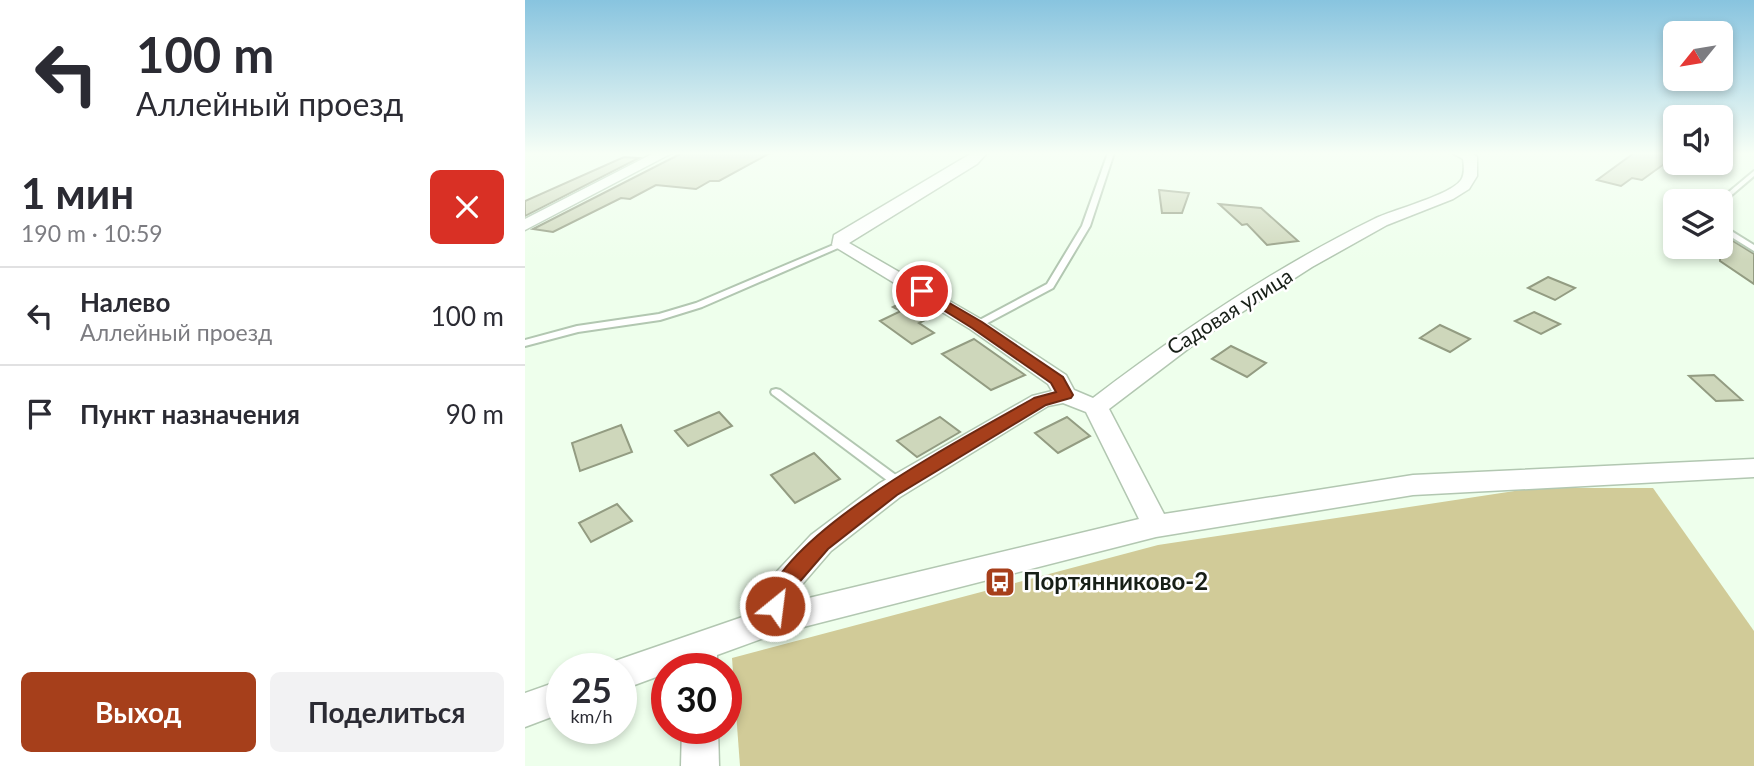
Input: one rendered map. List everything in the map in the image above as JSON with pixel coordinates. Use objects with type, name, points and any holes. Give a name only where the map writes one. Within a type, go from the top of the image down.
[{"type":"street","points":[[525,225],[595,189]]},
{"type":"street","points":[[928,189],[841,242],[977,325],[1058,380],[1065,395]]},
{"type":"street","name":"Садовая улица","points":[[1095,407],[1197,330],[1353,237],[1458,189]]},
{"type":"street","points":[[771,621],[779,590],[821,543],[900,484],[1040,401],[1065,395],[1095,407],[1156,526]]},
{"type":"street","points":[[707,653],[771,621],[1156,526],[1413,485],[1754,468]]},
{"type":"street","points":[[525,710],[546,702]]},
{"type":"street","points":[[700,744],[700,766]]},
{"type":"lane","points":[[977,325],[1050,286],[1086,226],[1099,189]]},
{"type":"lane","points":[[1733,235],[1754,249]]},
{"type":"lane","points":[[525,343],[577,329],[660,317],[699,304],[841,242]]},
{"type":"lane","points":[[776,392],[900,484]]},
{"type":"shaded area","points":[[1535,488],[1653,488],[1754,631],[1754,766],[740,766],[742,655],[1158,545]]},
{"type":"building","points":[[553,189],[579,189],[525,216],[525,201]]},
{"type":"building","points":[[612,189],[649,189],[630,199],[621,198],[553,232],[533,229]]},
{"type":"building","points":[[1159,190],[1189,193],[1182,213],[1162,213]]},
{"type":"building","points":[[1219,204],[1261,208],[1298,241],[1267,245],[1247,224],[1242,225]]},
{"type":"building","points":[[1733,241],[1754,254],[1754,284],[1720,261],[1733,259]]},
{"type":"building","points":[[1548,277],[1575,288],[1555,300],[1528,288]]},
{"type":"building","points":[[913,297],[939,313],[919,323],[934,333],[912,344],[880,321],[901,311],[893,307]]},
{"type":"building","points":[[1534,312],[1560,324],[1541,334],[1515,321]]},
{"type":"building","points":[[1440,325],[1470,339],[1450,352],[1420,338]]},
{"type":"building","points":[[974,339],[1025,375],[991,390],[942,354]]},
{"type":"building","points":[[1231,346],[1266,363],[1247,377],[1212,359]]},
{"type":"building","points":[[1714,375],[1742,400],[1716,401],[1689,376]]},
{"type":"building","points":[[719,412],[732,426],[688,446],[675,431]]},
{"type":"building","points":[[940,417],[960,432],[917,457],[897,441]]},
{"type":"building","points":[[1067,417],[1090,436],[1058,453],[1035,433]]},
{"type":"building","points":[[621,425],[632,452],[580,471],[572,443]]},
{"type":"building","points":[[814,453],[840,479],[795,503],[771,475]]},
{"type":"building","points":[[617,504],[632,521],[591,542],[579,523]]},
{"type":"place","name":"Портянниково-2","points":[[1000,582]]},
{"type":"route","points":[[775,606],[779,590],[821,543],[890,490],[1040,401],[1065,395],[1058,380],[922,291]]}]
